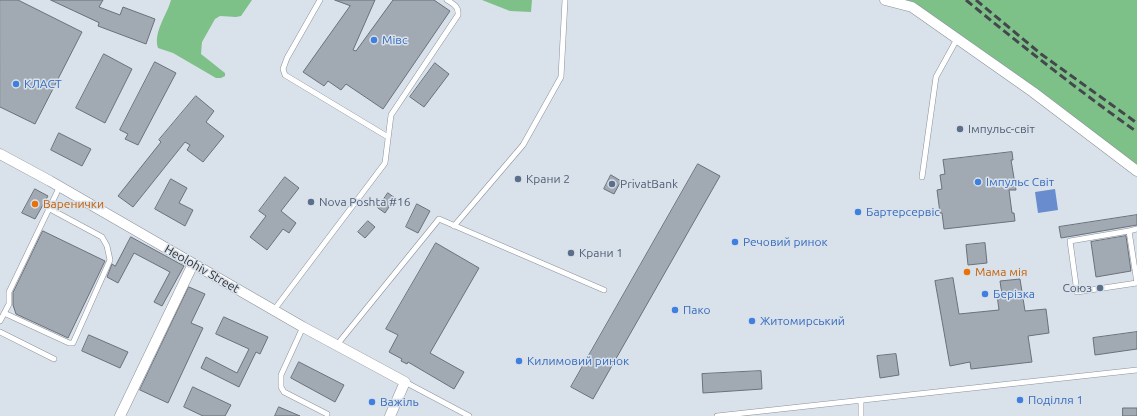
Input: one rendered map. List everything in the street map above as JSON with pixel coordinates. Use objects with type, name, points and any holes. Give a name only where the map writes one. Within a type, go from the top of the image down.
[{"type":"street","points":[[885,0],[912,7],[1033,92],[1137,171]]},
{"type":"street","name":"Heolohiv Street","points":[[0,154],[60,186],[336,346],[406,382]]},
{"type":"street","points":[[120,416],[193,264]]},
{"type":"street","points":[[390,416],[406,382]]},
{"type":"lane","points":[[320,0],[288,58],[283,69],[285,75],[388,137]]},
{"type":"lane","points":[[274,310],[384,163],[391,115],[458,15],[459,10],[447,0]]},
{"type":"lane","points":[[454,226],[523,145],[561,77],[565,0]]},
{"type":"lane","points":[[922,177],[936,77],[957,39]]},
{"type":"lane","points":[[0,322],[9,304],[9,292],[50,210],[60,186]]},
{"type":"lane","points":[[4,313],[69,343],[73,343],[110,260],[107,246],[102,237],[50,210]]},
{"type":"lane","points":[[336,346],[439,219],[604,290]]},
{"type":"lane","points":[[1129,230],[1137,283],[1077,292],[1070,241],[1129,230],[1137,229]]},
{"type":"lane","points":[[303,327],[281,374],[281,387],[284,392],[327,414]]},
{"type":"lane","points":[[0,332],[54,358]]},
{"type":"lane","points":[[716,416],[1137,370]]},
{"type":"lane","points":[[406,382],[469,416]]},
{"type":"lane","points":[[860,416],[861,400]]},
{"type":"green space","points":[[171,0],[252,0],[241,16],[220,16],[215,19],[202,42],[201,54],[225,73],[225,76],[216,78],[173,53],[158,48],[157,36]]},
{"type":"green space","points":[[482,0],[532,0],[531,12],[510,11]]},
{"type":"green space","points":[[885,0],[1137,0],[1137,171],[912,7]]},
{"type":"water","points":[[1055,189],[1058,210],[1038,213],[1035,192]]},
{"type":"building","points":[[0,0],[18,0],[82,32],[35,124],[0,107]]},
{"type":"building","points":[[51,0],[103,0],[99,7],[120,15],[123,7],[155,19],[146,44],[98,26],[99,23]]},
{"type":"building","name":"Мівс","points":[[335,0],[375,0],[353,50],[356,51],[393,0],[434,0],[450,11],[383,109],[346,84],[341,90],[328,81],[324,86],[303,72],[350,6]]},
{"type":"building","points":[[104,54],[132,69],[105,123],[76,108]]},
{"type":"building","points":[[155,62],[176,73],[138,145],[125,139],[128,134],[120,130]]},
{"type":"building","points":[[435,63],[449,74],[424,107],[410,97]]},
{"type":"building","points":[[196,96],[214,111],[206,122],[224,136],[203,162],[187,150],[190,145],[185,142],[133,207],[118,196],[161,142],[159,140]]},
{"type":"building","points":[[59,133],[91,149],[82,166],[51,150]]},
{"type":"building","name":"Імпульс Світ","points":[[1012,152],[1013,160],[1011,160],[1016,190],[1009,190],[1012,213],[1014,213],[1015,221],[944,229],[937,190],[942,189],[940,175],[945,174],[943,160]]},
{"type":"building","points":[[698,164],[720,176],[593,399],[571,387]]},
{"type":"building","points":[[611,175],[621,181],[614,194],[604,189]]},
{"type":"building","points":[[285,177],[299,188],[281,211],[296,223],[289,233],[283,229],[267,250],[250,237],[266,216],[259,211]]},
{"type":"building","points":[[171,179],[187,188],[179,203],[193,210],[185,226],[155,209]]},
{"type":"building","points":[[35,189],[48,196],[35,219],[22,213]]},
{"type":"building","points":[[388,193],[395,198],[385,213],[378,208]]},
{"type":"building","points":[[417,204],[430,211],[418,233],[406,227]]},
{"type":"building","points":[[1137,215],[1137,225],[1061,238],[1059,227]]},
{"type":"building","points":[[368,221],[375,227],[365,238],[358,232]]},
{"type":"building","points":[[43,231],[105,261],[68,338],[16,314],[13,305],[13,293]]},
{"type":"building","points":[[1126,236],[1131,271],[1096,277],[1091,242]]},
{"type":"building","points":[[131,237],[184,266],[162,306],[154,302],[170,272],[134,253],[118,283],[107,277],[112,264],[115,266]]},
{"type":"building","points":[[436,243],[479,268],[430,353],[464,372],[454,389],[408,362],[407,364],[401,361],[402,359],[389,352],[398,335],[386,329]]},
{"type":"building","points":[[985,243],[987,263],[968,265],[966,245]]},
{"type":"building","points":[[953,278],[959,314],[999,310],[997,295],[1002,295],[1000,281],[1020,279],[1025,311],[1046,309],[1049,333],[1028,336],[1032,362],[971,369],[970,362],[950,366],[935,281]]},
{"type":"building","points":[[189,287],[205,294],[191,323],[203,328],[168,403],[140,390]]},
{"type":"building","points":[[224,317],[268,337],[260,354],[256,352],[239,387],[201,368],[206,357],[237,373],[249,349],[216,334]]},
{"type":"building","points":[[1137,332],[1137,349],[1095,355],[1093,338]]},
{"type":"building","points":[[89,335],[128,352],[120,368],[82,351]]},
{"type":"building","points":[[896,354],[899,375],[880,378],[877,356]]},
{"type":"building","points":[[299,362],[344,385],[335,402],[291,378]]},
{"type":"building","points":[[761,371],[762,389],[703,393],[702,374]]},
{"type":"building","points":[[193,387],[231,405],[225,416],[203,416],[184,407]]},
{"type":"building","points":[[279,407],[300,416],[275,416]]},
{"type":"building","points":[[1123,408],[1137,408],[1137,416],[1123,416]]},
{"type":"railway","points":[[966,0],[1050,68],[1137,132]]},
{"type":"railway","points":[[976,0],[1041,54],[1137,123]]},
{"type":"place","name":"Мівс","points":[[374,40]]},
{"type":"place","name":"КЛАСТ","points":[[16,84]]},
{"type":"place","name":"Імпульс-світ","points":[[960,129]]},
{"type":"place","name":"Крани 2","points":[[518,179]]},
{"type":"place","name":"Імпульс Світ","points":[[978,182]]},
{"type":"place","name":"PrivatBank","points":[[612,184]]},
{"type":"place","name":"Nova Poshta #16","points":[[311,202]]},
{"type":"place","name":"Варенички","points":[[35,204]]},
{"type":"place","name":"Бартерсервіс","points":[[858,212]]},
{"type":"place","name":"Речовий ринок","points":[[735,242]]},
{"type":"place","name":"Крани 1","points":[[571,253]]},
{"type":"place","name":"Мама мія","points":[[967,272]]},
{"type":"place","name":"Союз","points":[[1100,288]]},
{"type":"place","name":"Берізка","points":[[985,294]]},
{"type":"place","name":"Пако","points":[[675,310]]},
{"type":"place","name":"Житомирський","points":[[752,321]]},
{"type":"place","name":"Килимовий ринок","points":[[519,361]]},
{"type":"place","name":"Поділля 1","points":[[1020,400]]},
{"type":"place","name":"Важіль","points":[[372,402]]}]
